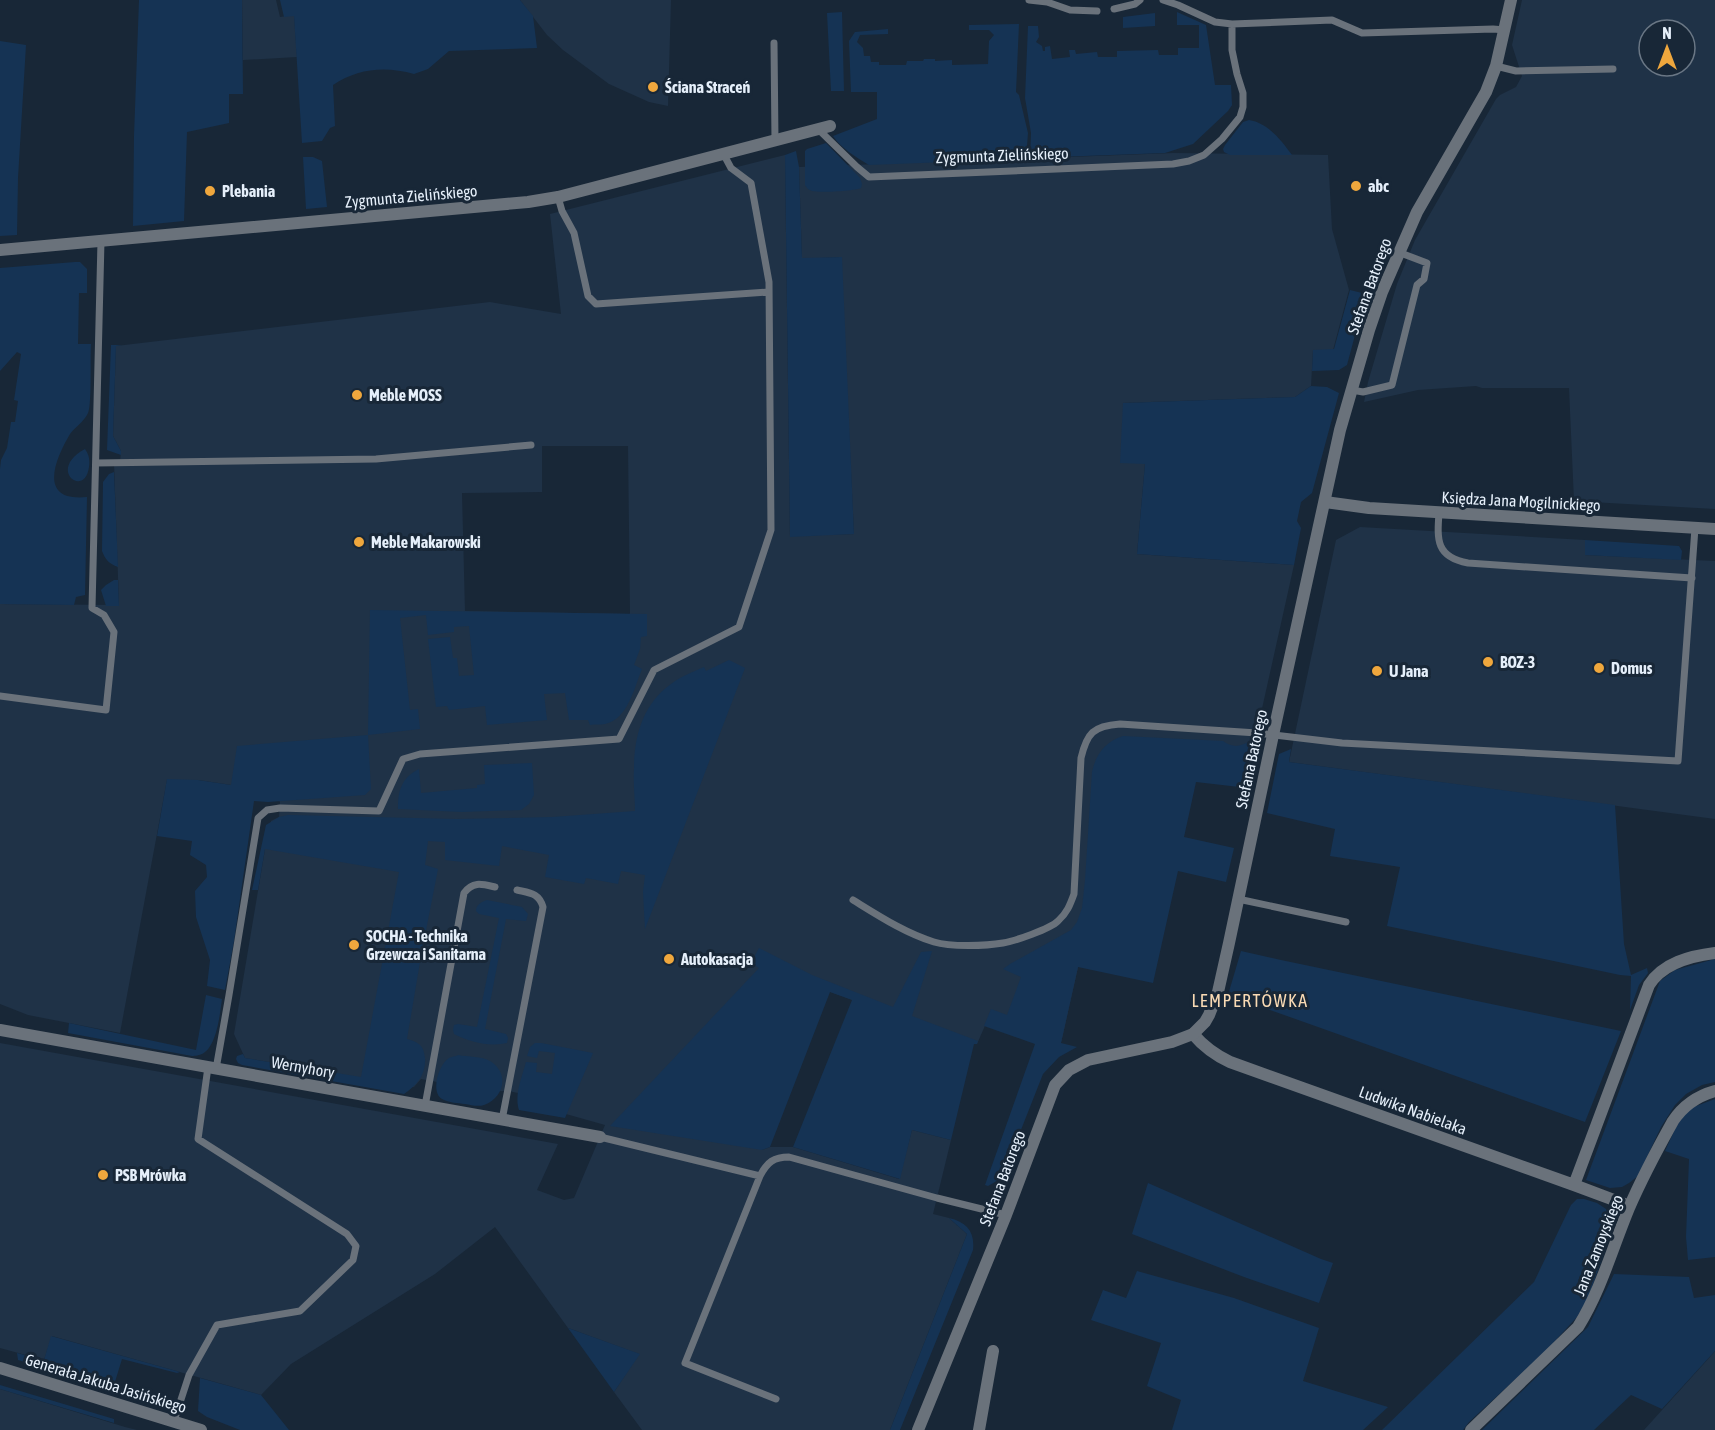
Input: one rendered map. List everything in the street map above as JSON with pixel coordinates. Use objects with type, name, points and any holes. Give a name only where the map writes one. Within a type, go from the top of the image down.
[{"type":"street","name":"Stefana Batorego","points":[[918,1430],[1006,1215],[1055,1085],[1069,1070],[1088,1060],[1172,1042],[1193,1034],[1209,1015],[1218,992],[1340,430],[1376,311],[1398,252],[1416,212],[1486,92],[1496,66],[1511,0]]},
{"type":"street","name":"Zygmunta Zielińskiego","points":[[0,250],[528,202],[558,197],[824,128]]},
{"type":"street","name":"Księdza Jana Mogilnickiego","points":[[1325,502],[1439,513],[1715,529]]},
{"type":"street","points":[[1574,1185],[1649,985],[1656,974],[1666,966],[1715,953]]},
{"type":"street","name":"Wernyhory","points":[[0,1030],[600,1137]]},
{"type":"street","name":"Ludwika Nabielaka","points":[[1193,1034],[1207,1049],[1230,1062],[1630,1206]]},
{"type":"street","name":"Jana Zamoyskiego","points":[[1471,1430],[1578,1327],[1599,1289],[1630,1206],[1664,1136],[1680,1110],[1692,1101],[1715,1090]]},
{"type":"street","points":[[979,1430],[993,1351]]},
{"type":"street","name":"Generała Jakuba Jasińskiego","points":[[0,1368],[201,1430]]},
{"type":"lane","points":[[1029,0],[1047,2],[1070,10],[1097,10]]},
{"type":"lane","points":[[1114,9],[1135,4],[1140,0]]},
{"type":"lane","points":[[1163,0],[1215,22],[1232,24],[1332,20],[1362,33],[1505,30]]},
{"type":"lane","name":"Zygmunta Zielińskiego","points":[[824,128],[842,153],[869,177],[1173,164],[1189,161],[1204,155],[1240,117],[1243,93],[1232,50],[1232,24]]},
{"type":"lane","points":[[774,44],[775,141]]},
{"type":"lane","points":[[1496,66],[1516,71],[1613,69]]},
{"type":"lane","points":[[174,1421],[189,1375],[217,1325],[300,1311],[353,1260],[356,1246],[347,1234],[198,1138],[231,985],[258,818],[267,810],[280,808],[379,811],[403,759],[420,754],[620,739],[654,670],[739,627],[771,530],[769,282],[751,183],[731,168],[724,155]]},
{"type":"lane","points":[[558,197],[562,211],[574,233],[588,296],[596,304],[769,292]]},
{"type":"lane","points":[[0,696],[106,710],[114,632],[104,615],[92,608],[101,242]]},
{"type":"lane","points":[[1352,390],[1363,392],[1392,385],[1417,285],[1424,279],[1427,263],[1398,252]]},
{"type":"lane","points":[[96,463],[376,459],[531,445]]},
{"type":"lane","points":[[1439,513],[1440,545],[1448,556],[1457,561],[1692,578]]},
{"type":"lane","points":[[853,900],[904,930],[937,943],[976,945],[1005,943],[1056,923],[1069,909],[1074,894],[1081,758],[1086,739],[1095,730],[1105,725],[1120,724],[1273,735],[1342,743],[1678,761],[1695,528]]},
{"type":"lane","points":[[425,1106],[464,893],[477,883],[495,887]]},
{"type":"lane","points":[[502,1120],[543,907],[541,900],[534,893],[517,890]]},
{"type":"lane","points":[[1238,899],[1346,922]]},
{"type":"lane","points":[[600,1137],[760,1176]]},
{"type":"lane","points":[[776,1399],[685,1363],[760,1176],[771,1160],[789,1157],[1006,1215]]},
{"type":"shaded area","points":[[139,0],[242,0],[243,94],[229,94],[229,123],[187,132],[184,221],[133,226],[134,136]]},
{"type":"shaded area","points":[[242,0],[276,0],[280,17],[294,15],[297,57],[243,60]]},
{"type":"shaded area","points":[[280,0],[520,0],[533,16],[537,48],[449,51],[428,69],[414,74],[383,69],[352,75],[333,85],[335,126],[330,128],[322,141],[302,143],[294,16],[284,17]]},
{"type":"shaded area","points":[[520,0],[671,0],[668,106],[649,102],[609,84],[563,50],[547,35]]},
{"type":"shaded area","points":[[1522,0],[1715,0],[1715,509],[1574,501],[1569,388],[1482,388],[1476,386],[1418,390],[1364,402],[1397,284],[1415,240],[1496,99],[1516,87],[1522,76],[1512,45]]},
{"type":"shaded area","points":[[842,12],[844,91],[831,91],[827,13]]},
{"type":"shaded area","points":[[1177,12],[1206,25],[1215,85],[1231,85],[1232,105],[1228,111],[1193,144],[1165,153],[1030,158],[1031,133],[1025,98],[1028,26],[1038,26],[1039,37],[1036,42],[1042,46],[1043,51],[1045,47],[1050,46],[1052,59],[1070,57],[1069,50],[1075,50],[1076,54],[1097,52],[1098,57],[1117,57],[1117,51],[1158,50],[1159,55],[1178,55],[1178,48],[1199,48],[1199,25],[1177,25]]},
{"type":"shaded area","points":[[1155,13],[1155,26],[1123,28],[1123,17]]},
{"type":"shaded area","points":[[1019,24],[1016,92],[1019,95],[1028,133],[1026,159],[869,165],[845,149],[833,136],[877,119],[877,92],[851,92],[849,41],[855,32],[888,29],[888,34],[860,35],[857,42],[863,48],[864,56],[870,56],[871,62],[879,62],[879,65],[906,65],[907,61],[923,61],[924,59],[952,60],[952,65],[988,64],[989,41],[994,35],[989,30],[969,30],[969,25]]},
{"type":"shaded area","points":[[0,41],[26,45],[17,235],[0,236]]},
{"type":"shaded area","points":[[1249,120],[1268,128],[1292,155],[1230,155],[1224,152],[1225,145],[1243,122]]},
{"type":"shaded area","points":[[826,143],[860,178],[861,188],[822,192],[807,188],[805,185],[805,151]]},
{"type":"shaded area","points":[[796,151],[799,167],[802,258],[842,257],[854,534],[790,537],[785,155]]},
{"type":"shaded area","points":[[1174,153],[1328,155],[1332,229],[1349,290],[1333,350],[1313,351],[1311,386],[1295,397],[1123,403],[1145,464],[1137,554],[1294,565],[1253,749],[1129,741],[1061,1043],[987,1021],[977,1044],[760,967],[762,1150],[770,1147],[793,1147],[899,1179],[912,1130],[951,1140],[933,1214],[949,1218],[967,1234],[890,1430],[642,1430],[614,1392],[639,1354],[568,1328],[495,1227],[435,1274],[291,1364],[261,1395],[52,1336],[44,1360],[0,1348],[0,1043],[558,1144],[537,1190],[564,1200],[574,1198],[605,1125],[566,1114],[531,1108],[518,1093],[508,1091],[440,1092],[437,1082],[421,1079],[414,1087],[245,1058],[234,1034],[265,849],[271,821],[279,817],[280,802],[275,796],[231,785],[198,780],[167,780],[120,1033],[28,1015],[0,1004],[0,604],[119,605],[114,463],[120,462],[121,451],[113,436],[116,346],[490,302],[561,314],[550,214],[785,155],[790,536],[854,534],[839,257],[802,259],[799,167]],"holes":[[[542,446],[628,446],[630,614],[465,611],[462,493],[542,492]]]},
{"type":"shaded area","points":[[303,157],[313,157],[322,161],[327,207],[306,209]]},
{"type":"shaded area","points":[[80,262],[87,269],[87,293],[79,293],[78,344],[91,344],[90,401],[88,413],[64,445],[55,467],[54,478],[61,493],[72,497],[87,497],[85,595],[76,597],[74,605],[0,604],[0,469],[1,460],[7,448],[11,422],[15,422],[18,401],[14,400],[21,354],[17,352],[0,371],[0,268]]},
{"type":"shaded area","points":[[1350,290],[1366,294],[1347,365],[1339,370],[1312,371],[1313,350],[1334,349]]},
{"type":"shaded area","points":[[111,345],[122,345],[116,346],[113,436],[121,455],[107,450]]},
{"type":"shaded area","points":[[1311,386],[1327,387],[1339,393],[1312,493],[1301,502],[1297,521],[1301,528],[1294,565],[1137,554],[1145,464],[1120,463],[1123,403],[1295,397]]},
{"type":"shaded area","points":[[85,449],[89,457],[89,467],[86,476],[81,481],[76,481],[68,472],[69,465],[74,457]]},
{"type":"shaded area","points":[[114,472],[118,567],[108,561],[102,551],[103,482],[109,474]]},
{"type":"shaded area","points":[[1360,527],[1585,540],[1585,555],[1715,561],[1715,819],[1289,762],[1336,540]]},
{"type":"shaded area","points":[[1585,540],[1679,546],[1682,551],[1681,560],[1585,555]]},
{"type":"shaded area","points":[[114,580],[118,580],[119,606],[106,606],[101,590]]},
{"type":"shaded area","points":[[370,610],[647,614],[647,636],[641,637],[640,649],[634,665],[642,669],[629,702],[613,721],[590,725],[588,720],[569,720],[565,693],[544,694],[547,720],[487,725],[485,706],[449,710],[447,706],[436,707],[428,639],[450,637],[453,658],[457,658],[459,676],[474,675],[469,626],[454,627],[454,632],[428,635],[426,615],[400,618],[410,710],[418,709],[420,729],[368,735]]},
{"type":"shaded area","points":[[729,660],[745,668],[645,929],[643,892],[645,875],[621,871],[618,884],[586,878],[584,884],[545,877],[549,855],[502,846],[499,866],[445,860],[445,842],[428,841],[425,865],[438,869],[407,1039],[419,1044],[424,1053],[424,1070],[417,1083],[404,1094],[238,1063],[237,1056],[243,1054],[245,1058],[361,1077],[399,872],[265,849],[258,890],[252,890],[266,825],[279,817],[288,815],[456,819],[552,817],[635,811],[634,757],[638,733],[653,701],[679,679],[704,667],[706,671]]},
{"type":"shaded area","points":[[368,735],[371,789],[365,795],[254,801],[225,990],[207,986],[210,960],[196,917],[195,891],[207,877],[206,865],[190,855],[192,841],[157,836],[167,779],[198,780],[231,785],[237,746]]},
{"type":"shaded area","points":[[1123,736],[1223,741],[1236,746],[1250,741],[1254,745],[1248,788],[1196,782],[1184,837],[1234,848],[1226,882],[1178,871],[1153,983],[1078,967],[1061,1043],[1077,1047],[1059,1057],[1043,1074],[1002,1178],[988,1186],[985,1185],[1035,1044],[984,1026],[991,1009],[1007,1015],[1021,977],[1003,969],[1071,930],[1077,922],[1082,908],[1085,880],[1092,772],[1102,750]]},
{"type":"shaded area","points":[[1291,749],[1289,762],[1615,805],[1624,944],[1631,975],[1647,968],[1648,973],[1639,985],[1630,1010],[1631,976],[1387,926],[1400,867],[1330,856],[1335,829],[1267,813],[1279,754]]},
{"type":"shaded area","points":[[532,763],[534,795],[529,804],[521,810],[462,812],[398,809],[404,781],[419,769],[421,793],[477,788],[477,785],[485,784],[484,765]]},
{"type":"shaded area","points":[[487,900],[522,907],[528,914],[526,921],[506,919],[485,1029],[506,1034],[507,1043],[500,1044],[473,1041],[454,1034],[453,1030],[454,1025],[458,1024],[477,1027],[499,918],[479,914],[476,911],[479,904]]},
{"type":"shaded area","points":[[759,948],[812,975],[893,1007],[921,952],[932,951],[912,1016],[978,1041],[974,1044],[951,1140],[912,1130],[900,1179],[793,1147],[852,1000],[830,992],[770,1147],[762,1150],[610,1126],[759,968],[751,963]]},
{"type":"shaded area","points":[[1241,951],[1621,1031],[1585,1122],[1228,995]]},
{"type":"shaded area","points":[[1715,959],[1715,1082],[1702,1085],[1686,1094],[1675,1105],[1661,1127],[1638,1176],[1629,1183],[1622,1187],[1610,1188],[1586,1180],[1660,981],[1675,970]]},
{"type":"shaded area","points":[[206,995],[222,999],[214,1037],[207,1050],[200,1055],[192,1056],[68,1033],[69,1023],[196,1050]]},
{"type":"shaded area","points":[[535,1043],[593,1053],[565,1118],[519,1110],[518,1092],[526,1062],[537,1063],[536,1072],[552,1074],[555,1053],[539,1051],[537,1058],[527,1056],[530,1047]]},
{"type":"shaded area","points":[[458,1055],[483,1058],[496,1066],[502,1078],[502,1085],[491,1102],[475,1106],[448,1101],[438,1095],[436,1085],[442,1066],[449,1058]]},
{"type":"shaded area","points":[[1715,1099],[1715,1257],[1688,1260],[1686,1237],[1689,1159],[1665,1151],[1682,1114]]},
{"type":"shaded area","points":[[1148,1183],[1333,1263],[1319,1303],[1132,1234]]},
{"type":"shaded area","points":[[1577,1199],[1597,1203],[1606,1209],[1612,1220],[1611,1234],[1587,1301],[1577,1317],[1543,1354],[1463,1430],[1382,1430],[1534,1282],[1571,1205]]},
{"type":"shaded area","points":[[949,1218],[961,1222],[971,1233],[973,1250],[900,1430],[890,1430],[967,1234]]},
{"type":"shaded area","points":[[1137,1271],[1234,1298],[1319,1328],[1303,1381],[1388,1407],[1363,1430],[1172,1430],[1181,1400],[1147,1386],[1161,1343],[1091,1320],[1103,1290],[1126,1298]]},
{"type":"shaded area","points":[[1614,1274],[1689,1277],[1694,1298],[1715,1295],[1715,1351],[1662,1409],[1631,1395],[1594,1430],[1482,1430],[1588,1327]]},
{"type":"shaded area","points":[[568,1328],[640,1354],[614,1392]]},
{"type":"shaded area","points":[[51,1336],[180,1372],[122,1359],[114,1385],[153,1397],[150,1400],[18,1360],[17,1353],[44,1360]]},
{"type":"shaded area","points":[[1715,1351],[1715,1430],[1644,1430],[1709,1358]]},
{"type":"shaded area","points":[[200,1378],[261,1395],[289,1430],[240,1430],[207,1417],[198,1411]]},
{"type":"shaded area","points":[[0,1385],[114,1419],[114,1423],[0,1389]]},
{"type":"shaded area","points":[[0,1389],[125,1427],[137,1430],[0,1430]]},
{"type":"place","name":"Ściana Straceń","points":[[653,87]]},
{"type":"place","name":"abc","points":[[1356,186]]},
{"type":"place","name":"Plebania","points":[[210,191]]},
{"type":"place","name":"Meble MOSS","points":[[357,395]]},
{"type":"place","name":"Meble Makarowski","points":[[359,542]]},
{"type":"place","name":"BOZ-3","points":[[1488,662]]},
{"type":"place","name":"Domus","points":[[1599,668]]},
{"type":"place","name":"U Jana","points":[[1377,671]]},
{"type":"place","name":"SOCHA - Technika Grzewcza i Sanitarna","points":[[354,945]]},
{"type":"place","name":"Autokasacja","points":[[669,959]]},
{"type":"place","name":"PSB Mrówka","points":[[103,1175]]},
{"type":"district","name":"LEMPERTÓWKA","points":[[1250,1001]]}]
